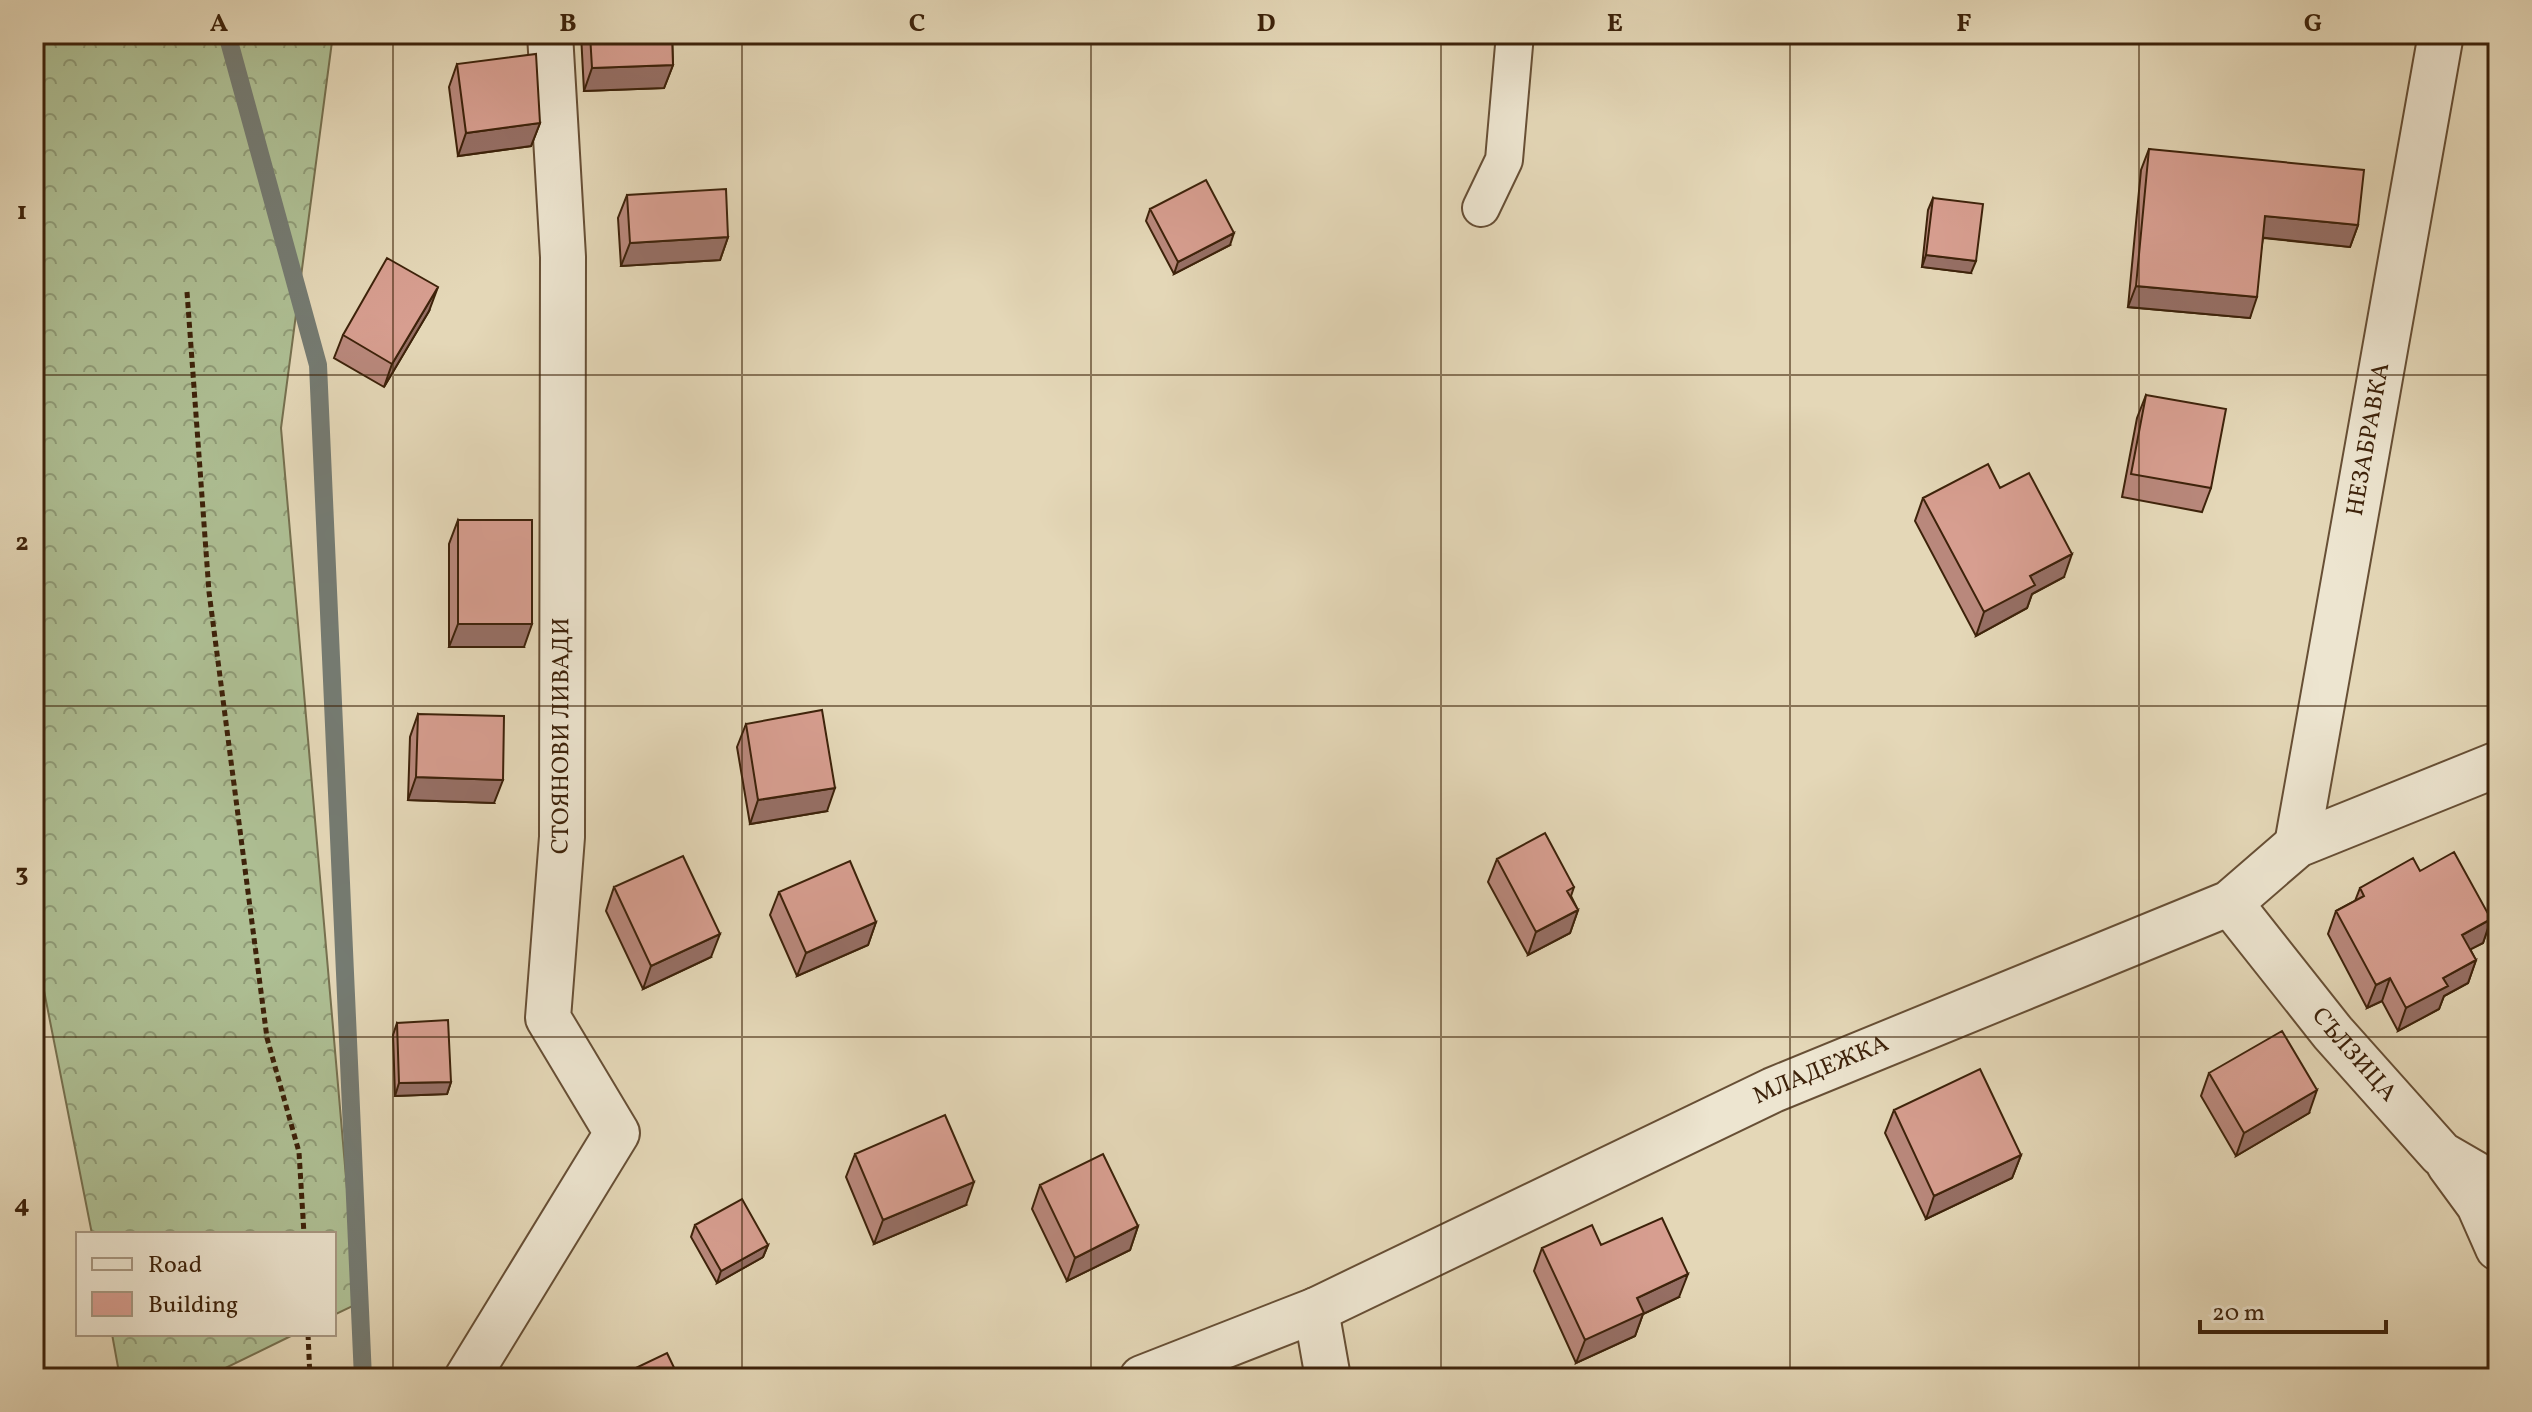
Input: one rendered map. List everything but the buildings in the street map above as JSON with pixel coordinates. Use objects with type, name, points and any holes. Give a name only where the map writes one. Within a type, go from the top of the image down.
[{"type":"street","name":"СТОЯНОВИ ЛИВАДИ","points":[[467,1378],[617,1133],[548,1018],[562,837],[563,289],[550,34]]},
{"type":"street","name":"НЕЗАБРАВКА","points":[[2297,845],[2441,34]]},
{"type":"street","name":"МЛАДЕЖКА","points":[[1142,1378],[1316,1310],[1773,1090],[2230,903],[2297,845],[2498,764]]},
{"type":"street","name":"СЪЛЗИЦА","points":[[2230,903],[2333,1033],[2441,1154],[2498,1187]]},
{"type":"street","points":[[2441,1154],[2479,1205],[2498,1248]]},
{"type":"street","points":[[1316,1310],[1328,1378]]},
{"type":"lane","points":[[1481,208],[1504,160],[1515,34]]},
{"type":"path","points":[[187,292],[209,592],[267,1038],[299,1152],[304,1232]]},
{"type":"path","points":[[308,1336],[310,1378]]},
{"type":"green space","points":[[34,34],[333,34],[281,428],[357,1304],[336,1314],[336,1232],[92,1232],[34,940]]},
{"type":"green space","points":[[112,1336],[291,1336],[205,1378],[120,1378]]},
{"type":"waterway","points":[[227,34],[318,365],[363,1378]]}]
